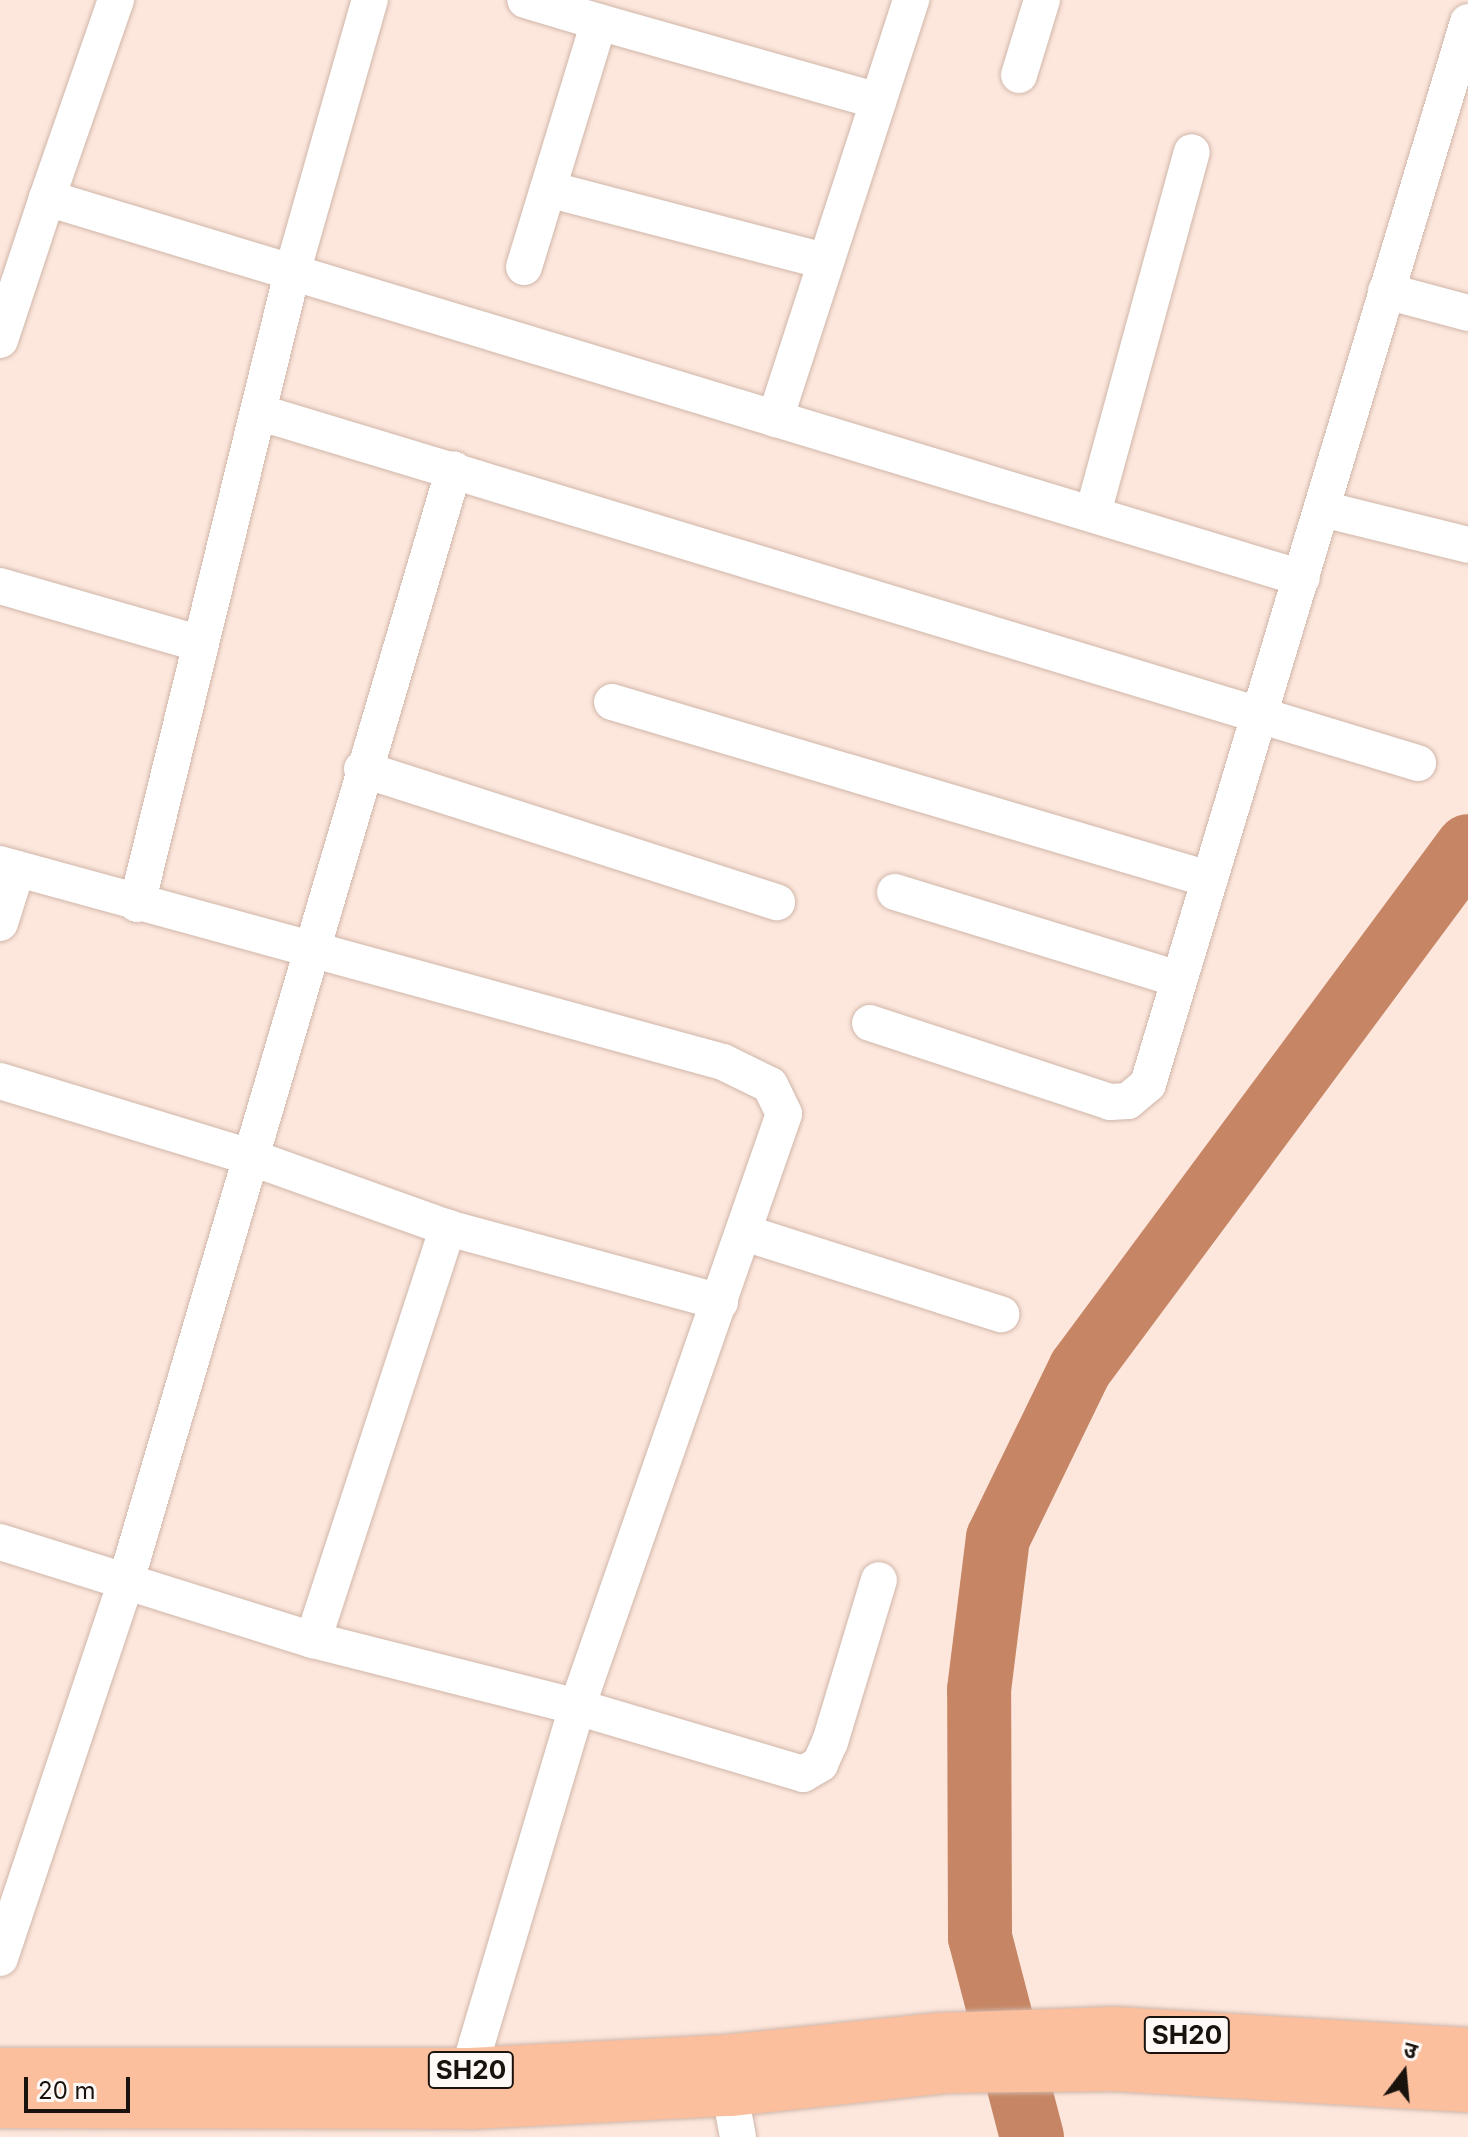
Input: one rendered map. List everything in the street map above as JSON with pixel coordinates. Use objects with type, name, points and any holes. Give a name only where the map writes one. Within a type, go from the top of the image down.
[{"type":"main road","name":"SH20","points":[[0,2070],[469,2070],[726,2057],[1114,2049],[1468,2050]]},
{"type":"main road","name":"SH20","points":[[1114,2049],[1468,2090]]},
{"type":"main road","name":"SH20","points":[[0,2106],[470,2107],[730,2094],[942,2053]]},
{"type":"street","points":[[0,340],[116,0]]},
{"type":"street","points":[[137,904],[198,643],[292,273],[370,0]]},
{"type":"street","points":[[525,0],[878,101]]},
{"type":"street","points":[[775,419],[911,0]]},
{"type":"street","points":[[1019,75],[1042,0]]},
{"type":"street","points":[[524,267],[599,22]]},
{"type":"street","points":[[870,1023],[1110,1102],[1128,1101],[1148,1084],[1386,291],[1453,124],[1468,22]]},
{"type":"street","points":[[1093,513],[1192,152]]},
{"type":"street","points":[[548,189],[824,261]]},
{"type":"street","points":[[47,198],[1302,578]]},
{"type":"street","points":[[1386,291],[1468,313]]},
{"type":"street","points":[[258,412],[1418,763]]},
{"type":"street","points":[[0,1958],[15,1860],[126,1581],[313,948],[362,769],[454,469]]},
{"type":"street","points":[[1323,509],[1468,545]]},
{"type":"street","points":[[0,586],[198,643]]},
{"type":"street","points":[[612,702],[1208,879]]},
{"type":"street","points":[[362,769],[777,902]]},
{"type":"street","points":[[0,923],[8,866],[137,904],[313,948],[757,1074],[784,1114],[577,1707],[469,2070]]},
{"type":"street","points":[[895,892],[1178,979]]},
{"type":"street","points":[[0,1081],[250,1157],[448,1228],[720,1302]]},
{"type":"street","points":[[313,1640],[448,1228]]},
{"type":"street","points":[[745,1233],[1001,1314]]},
{"type":"street","points":[[0,1542],[313,1640],[577,1707],[803,1774],[820,1764],[830,1742],[879,1580]]},
{"type":"street","points":[[730,2094],[738,2137]]},
{"type":"waterway","points":[[1032,2137],[980,1938],[979,1690],[998,1538],[1080,1369],[1468,846]]}]
